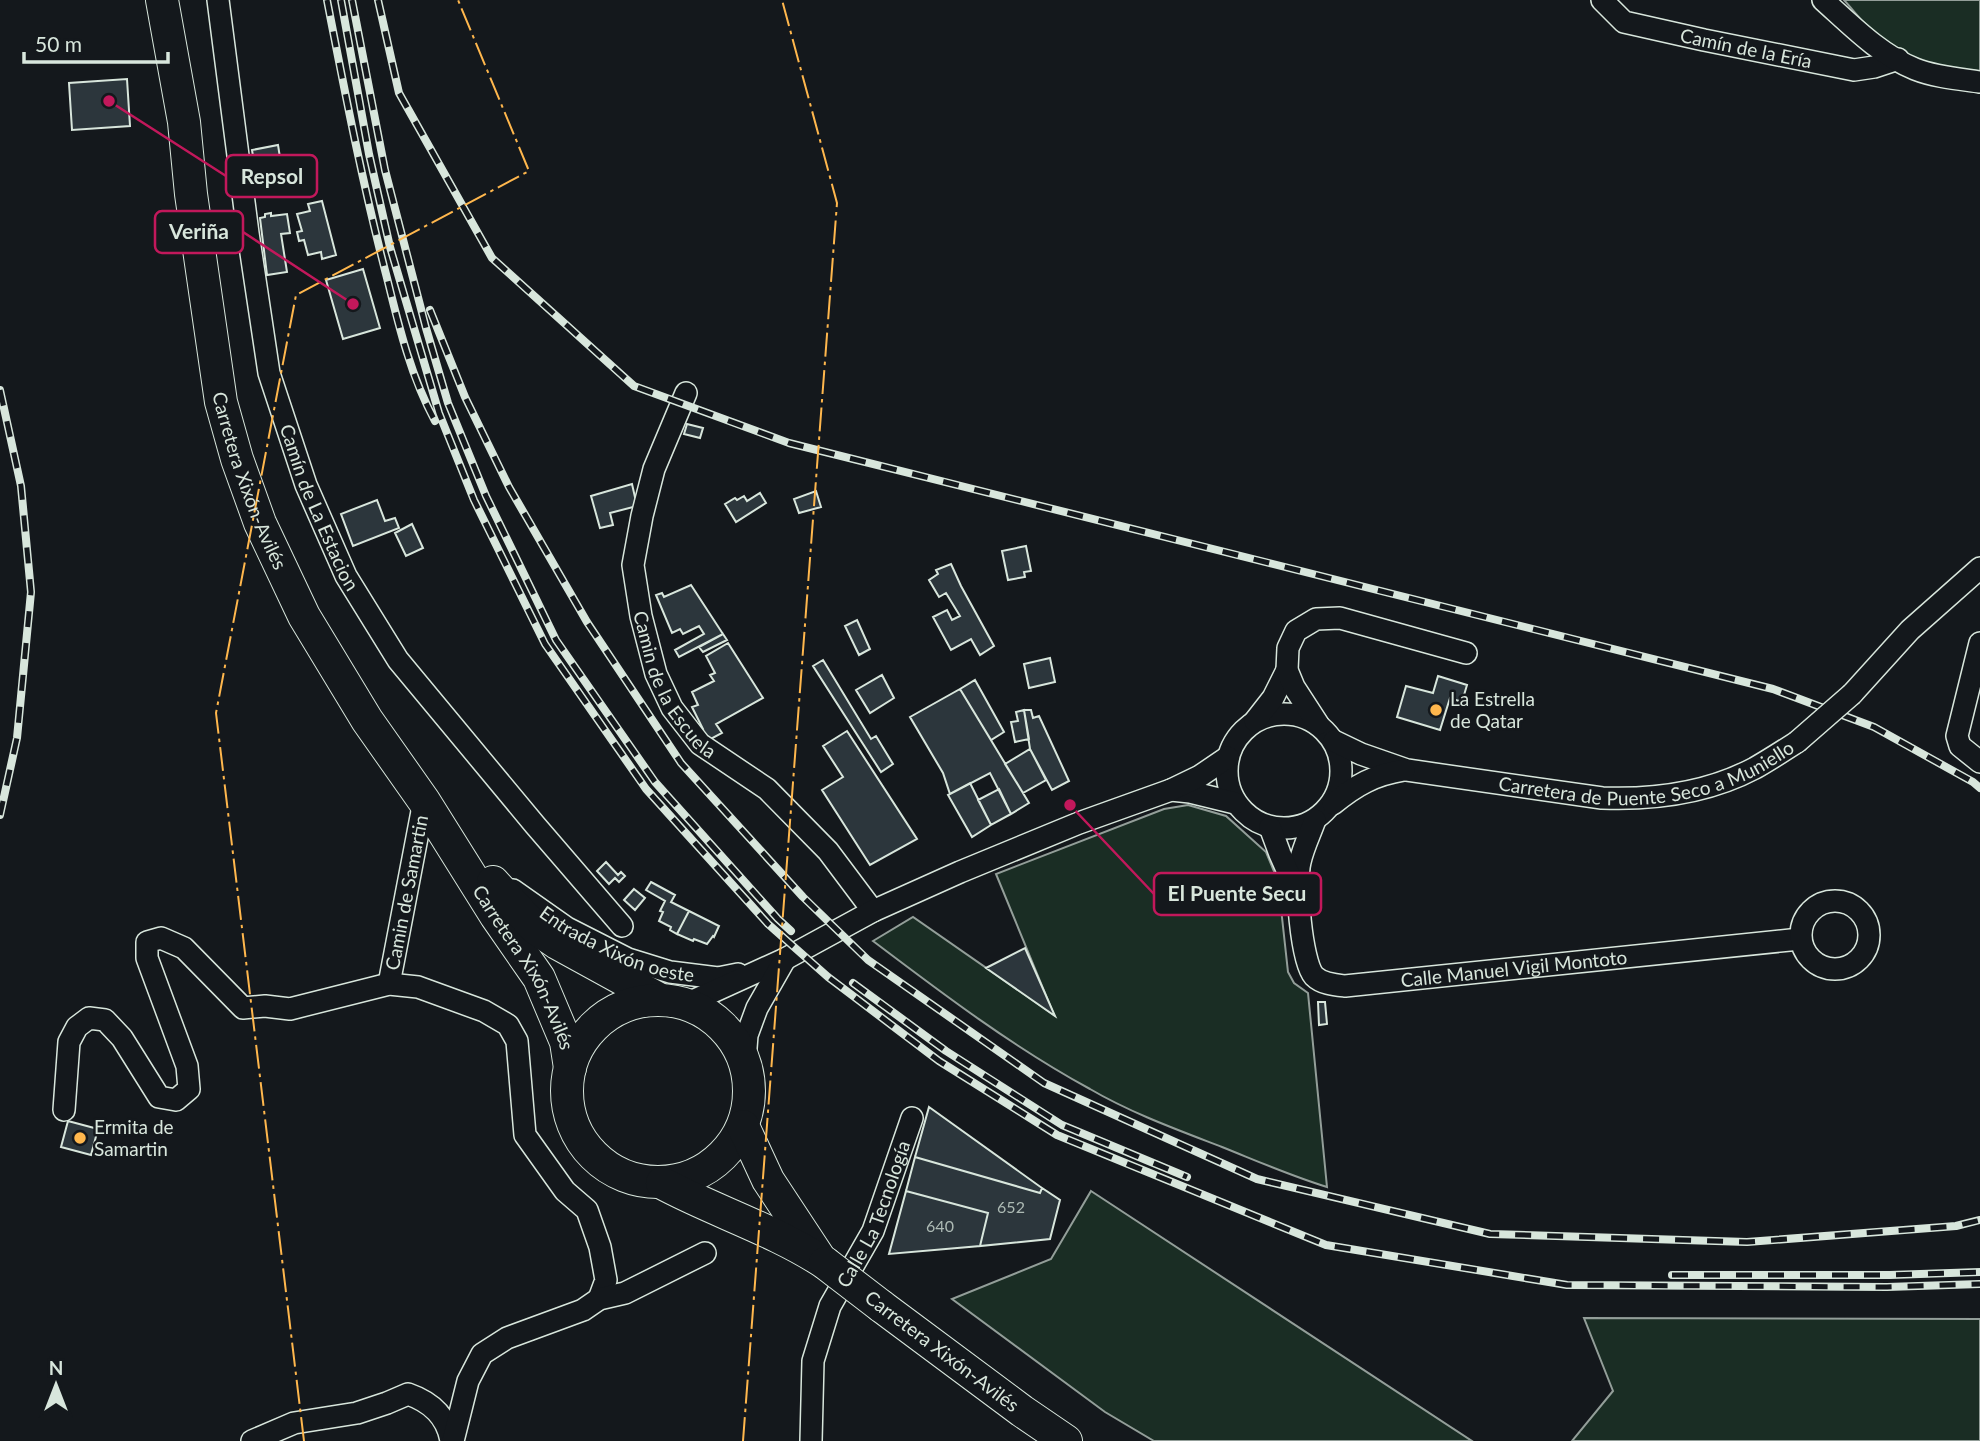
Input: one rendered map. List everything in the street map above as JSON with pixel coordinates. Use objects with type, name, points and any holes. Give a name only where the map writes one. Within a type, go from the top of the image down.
[{"type":"highway","points":[[145,0],[167,100],[171,148],[191,194]]},
{"type":"highway","points":[[162,0],[184,122]]},
{"type":"highway","points":[[183,0],[191,59],[184,122]]},
{"type":"highway","name":"Carretera Xixón-Avilés","points":[[184,122],[191,194],[221,402],[237,459],[260,523],[304,616],[367,720],[424,801],[496,916],[539,978],[566,1042],[570,1068]]},
{"type":"highway","name":"Carretera Xixón-Avilés","points":[[424,801],[536,928],[557,943],[672,1002]]},
{"type":"highway","points":[[633,1002],[672,1002],[713,1016],[733,1040],[745,1061],[750,1090],[743,1126],[725,1154],[695,1174],[662,1183],[632,1180],[602,1163],[579,1139],[568,1108],[570,1068],[583,1038],[607,1015],[633,1002]]},
{"type":"highway","name":"Carretera Xixón-Avilés","points":[[743,1126],[768,1180],[823,1261]]},
{"type":"highway","name":"Carretera Xixón-Avilés","points":[[662,1183],[729,1213],[823,1261],[1066,1441]]},
{"type":"street","name":"Camín de La Estacion","points":[[218,0],[269,373],[306,485],[346,576],[398,660],[622,926]]},
{"type":"street","name":"Camín de la Ería","points":[[1602,0],[1624,22],[1813,62],[1854,70],[1898,59]]},
{"type":"street","points":[[1823,0],[1874,46],[1915,69],[1980,82]]},
{"type":"street","name":"Camin de la Escuela","points":[[686,393],[654,468],[633,565],[641,617],[656,674],[672,708],[699,744],[767,789],[828,851],[873,911]]},
{"type":"street","name":"Carretera de Puente Seco a Muniello","points":[[1334,741],[1361,754],[1407,770],[1602,798],[1681,794],[1754,769],[1797,742],[1852,694],[1910,630],[1977,577]]},
{"type":"street","points":[[1234,803],[1227,780],[1228,757],[1237,737],[1273,698],[1287,670],[1288,648],[1296,631],[1316,619],[1340,618],[1466,653]]},
{"type":"street","points":[[1980,643],[1958,736],[1960,746],[1980,762]]},
{"type":"street","points":[[1171,790],[1234,803],[1250,818],[1270,827],[1293,828],[1315,820],[1331,805],[1341,784],[1342,762],[1334,741],[1318,724],[1294,687],[1287,670]]},
{"type":"street","points":[[1254,721],[1275,714],[1298,714],[1318,724]]},
{"type":"street","points":[[745,1061],[747,1035],[757,1009],[785,959],[873,911],[972,867],[1171,790],[1200,776],[1228,757]]},
{"type":"street","name":"Carretera de Puente Seco a Muniello","points":[[1331,805],[1355,787],[1383,773],[1407,770]]},
{"type":"street","name":"Camin de Samartin","points":[[389,984],[424,801]]},
{"type":"street","name":"Calle Manuel Vigil Montoto","points":[[1297,894],[1300,863],[1315,820]]},
{"type":"street","name":"Calle Manuel Vigil Montoto","points":[[1270,827],[1297,894],[1308,964],[1315,977],[1328,984],[1345,986],[1800,939]]},
{"type":"street","name":"Entrada Xixón oeste","points":[[483,871],[568,928],[628,959],[670,972],[718,978],[764,969]]},
{"type":"street","name":"Camin de Samartin","points":[[64,1110],[69,1042],[76,1027],[89,1018],[105,1020],[122,1038],[159,1097],[176,1100],[189,1089],[187,1066],[147,958],[147,942],[161,938],[184,948],[243,1008],[265,1006],[290,1009],[389,984],[418,987],[484,1011],[508,1025],[517,1041],[525,1135],[565,1191],[587,1210],[600,1247],[606,1280],[598,1299]]},
{"type":"street","name":"Entrada Xixón oeste","points":[[672,1002],[785,959]]},
{"type":"street","name":"Calle La Tecnología","points":[[811,1441],[813,1361],[830,1306],[873,1231],[912,1118]]},
{"type":"street","points":[[452,1441],[468,1381],[482,1354],[507,1338],[583,1310],[598,1299],[625,1293],[705,1253]]},
{"type":"street","points":[[252,1441],[294,1423],[357,1412],[408,1394],[421,1398],[436,1409],[449,1428],[452,1441]]},
{"type":"green space","points":[[1844,0],[1980,0],[1980,71],[1939,66],[1902,52],[1873,32]]},
{"type":"green space","points":[[1188,805],[1226,816],[1266,852],[1278,881],[1288,972],[1294,983],[1308,993],[1327,1187],[1172,1128],[1106,1098],[1006,1038],[873,941],[913,917],[1054,1015],[996,874],[1164,809]]},
{"type":"green space","points":[[1091,1191],[1472,1441],[1154,1441],[1105,1412],[952,1299],[1051,1259]]},
{"type":"green space","points":[[1584,1318],[1980,1319],[1980,1441],[1572,1441],[1613,1391]]},
{"type":"building","points":[[127,79],[130,126],[72,130],[69,83]]},
{"type":"building","points":[[278,145],[282,170],[256,174],[252,150]]},
{"type":"building","points":[[322,201],[336,255],[322,259],[321,252],[308,255],[304,240],[299,241],[297,232],[302,231],[297,214],[310,211],[308,204]]},
{"type":"building","points":[[271,213],[271,216],[287,214],[290,233],[281,234],[287,272],[267,275],[260,218]]},
{"type":"building","points":[[363,269],[380,328],[343,339],[326,280]]},
{"type":"building","points":[[687,424],[703,428],[700,438],[684,434]]},
{"type":"building","points":[[632,484],[637,506],[610,513],[613,525],[600,528],[591,496]]},
{"type":"building","points":[[816,491],[821,507],[799,513],[794,499]]},
{"type":"building","points":[[760,493],[766,503],[736,522],[725,504],[744,496],[747,501]]},
{"type":"building","points":[[377,500],[385,521],[395,518],[399,528],[353,546],[341,514]]},
{"type":"building","points":[[412,524],[423,548],[406,556],[395,533]]},
{"type":"building","points":[[1026,546],[1031,571],[1024,572],[1025,577],[1008,580],[1002,551]]},
{"type":"building","points":[[951,564],[994,646],[980,655],[971,639],[951,650],[933,617],[947,610],[952,620],[960,616],[946,593],[939,597],[929,580],[938,574],[936,570]]},
{"type":"building","points":[[691,585],[723,634],[679,657],[675,650],[704,634],[699,626],[683,634],[680,629],[672,633],[656,595],[662,593],[664,597]]},
{"type":"building","points":[[857,620],[870,649],[859,655],[845,626]]},
{"type":"building","points":[[723,634],[727,640],[703,652],[699,647]]},
{"type":"building","points":[[728,643],[763,698],[716,724],[722,733],[707,741],[699,731],[703,729],[692,707],[698,705],[692,692],[714,681],[710,675],[715,673],[706,656]]},
{"type":"building","points":[[1050,658],[1055,682],[1029,688],[1024,664]]},
{"type":"building","points":[[823,660],[871,739],[876,736],[893,764],[881,772],[813,666]]},
{"type":"building","points":[[882,675],[894,698],[870,713],[856,690]]},
{"type":"building","points":[[1438,676],[1467,685],[1462,702],[1450,698],[1440,730],[1397,717],[1406,686],[1433,693]]},
{"type":"building","points":[[975,680],[1004,732],[991,740],[960,689]]},
{"type":"building","points":[[960,689],[1029,803],[1011,814],[990,773],[950,794],[943,773],[910,717]]},
{"type":"building","points":[[1024,710],[1029,739],[1015,742],[1011,722],[1018,721],[1016,712]]},
{"type":"building","points":[[1024,710],[1031,710],[1033,718],[1039,716],[1069,781],[1052,790],[1030,749]]},
{"type":"building","points":[[847,731],[917,839],[870,865],[822,790],[843,777],[823,746]]},
{"type":"building","points":[[1030,749],[1046,780],[1023,793],[1005,764]]},
{"type":"building","points":[[970,783],[991,825],[972,837],[948,795]]},
{"type":"building","points":[[999,789],[1011,814],[991,825],[978,800]]},
{"type":"building","points":[[606,862],[618,875],[621,872],[625,876],[619,882],[615,878],[609,884],[597,871]]},
{"type":"building","points":[[651,882],[675,895],[671,902],[689,911],[677,934],[670,930],[671,927],[659,921],[665,901],[646,890]]},
{"type":"building","points":[[634,889],[645,898],[635,910],[624,900]]},
{"type":"building","points":[[689,911],[719,926],[707,944],[677,934]]},
{"type":"building","points":[[1025,948],[1055,1016],[986,968]]},
{"type":"building","points":[[1318,1002],[1325,1002],[1327,1024],[1319,1025]]},
{"type":"building","points":[[929,1107],[1042,1188],[1040,1193],[915,1157]]},
{"type":"building","name":"Ermita de Samartin","points":[[68,1121],[98,1129],[91,1155],[61,1147]]},
{"type":"building","points":[[915,1157],[1040,1193],[1042,1188],[1060,1200],[1050,1239],[980,1246],[988,1213],[906,1191]]},
{"type":"building","points":[[906,1191],[988,1213],[980,1246],[889,1254]]},
{"type":"railway","points":[[327,0],[362,174],[396,315],[412,369],[435,421]]},
{"type":"railway","points":[[341,0],[369,154],[390,247],[439,413],[474,500],[545,644],[646,789],[768,924],[828,977],[939,1061],[1057,1135],[1326,1245],[1567,1285],[1887,1287],[1980,1284]]},
{"type":"railway","points":[[352,0],[385,170],[426,328],[448,403],[486,496],[556,640],[655,782],[791,931]]},
{"type":"railway","points":[[378,0],[399,93],[492,258],[634,386],[789,443],[1773,689],[1874,727],[1980,788]]},
{"type":"railway","points":[[430,310],[465,397],[509,487],[587,622],[681,763],[803,897],[868,960],[1044,1083],[1257,1179],[1490,1234],[1747,1242],[1956,1226],[1980,1220]]},
{"type":"railway","points":[[0,390],[21,486],[31,592],[17,738],[0,815]]},
{"type":"railway","points":[[853,983],[946,1051],[1062,1125],[1187,1177]]},
{"type":"railway","points":[[1672,1275],[1890,1275],[1980,1272]]},
{"type":"power","points":[[304,1441],[216,713],[296,295],[529,171],[458,0]]},
{"type":"power","points":[[743,1441],[837,203],[782,0]]},
{"type":"place","name":"Repsol","points":[[109,101]]},
{"type":"place","name":"Veriña","points":[[353,304]]},
{"type":"place","name":"La Estrella de Qatar","points":[[1436,710]]},
{"type":"place","name":"El Puente Secu","points":[[1070,805]]},
{"type":"place","name":"Ermita de Samartin","points":[[80,1138]]}]
